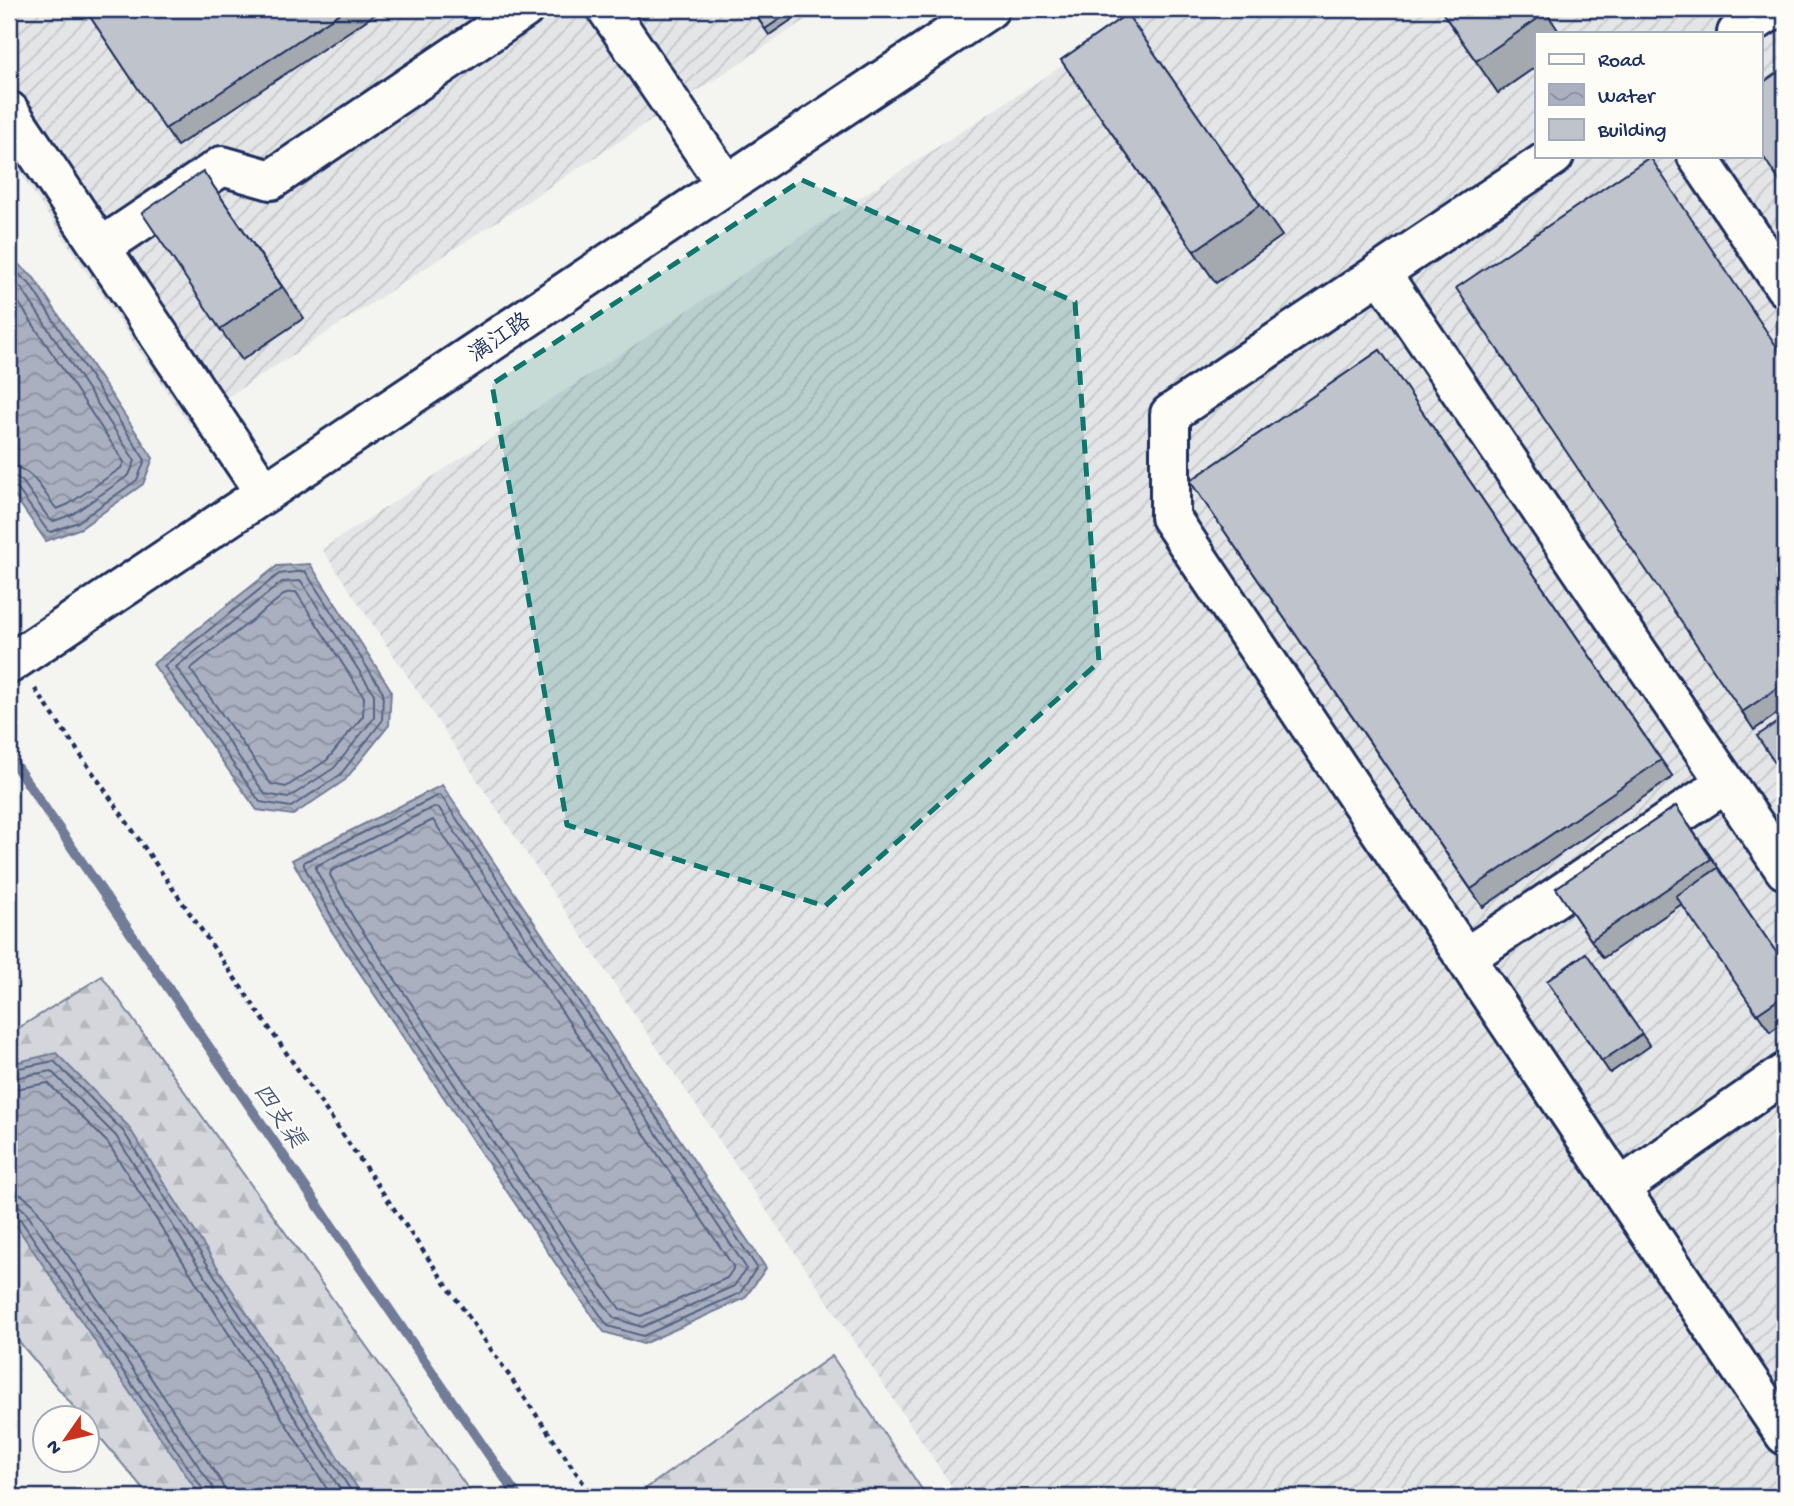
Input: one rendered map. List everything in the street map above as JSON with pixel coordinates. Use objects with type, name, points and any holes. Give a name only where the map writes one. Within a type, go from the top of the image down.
[{"type":"street","points":[[100,248],[222,166],[271,180],[524,9]]},
{"type":"street","points":[[607,9],[726,184]]},
{"type":"street","name":"漓江路","points":[[12,662],[989,9]]},
{"type":"street","points":[[1739,32],[1774,9]]},
{"type":"street","points":[[9,111],[264,492]]},
{"type":"street","points":[[1551,158],[1170,414],[1170,517],[1785,1435]]},
{"type":"street","points":[[1698,158],[1785,287]]},
{"type":"street","points":[[1380,272],[1785,870]]},
{"type":"street","points":[[1465,958],[1726,783]]},
{"type":"street","points":[[1620,1188],[1785,1073]]},
{"type":"path","points":[[12,662],[593,1497]]},
{"type":"highlighted area","points":[[802,180],[1075,302],[1099,662],[825,906],[567,825],[492,384]]},
{"type":"shaded area","points":[[9,9],[822,9],[188,423],[9,157]]},
{"type":"shaded area","points":[[1149,9],[1785,9],[1785,1497],[959,1497],[322,549]]},
{"type":"green space","points":[[102,976],[474,1497],[150,1497],[102,1440],[102,1404],[71,1404],[9,1330],[9,1034]]},
{"type":"green space","points":[[832,1356],[927,1497],[634,1497]]},
{"type":"water","points":[[18,264],[34,278],[153,458],[143,484],[81,528],[46,541],[9,488],[9,270]]},
{"type":"water","points":[[310,564],[391,690],[389,725],[345,780],[293,815],[257,810],[153,664],[277,566]]},
{"type":"water","points":[[442,785],[766,1268],[745,1298],[643,1344],[604,1332],[331,930],[292,860]]},
{"type":"water","points":[[56,1053],[128,1126],[363,1497],[201,1497],[9,1215],[9,1064]]},
{"type":"building","points":[[85,9],[346,9],[165,129]]},
{"type":"building","points":[[752,9],[795,9],[765,29]]},
{"type":"building","points":[[1440,9],[1543,9],[1546,13],[1476,61]]},
{"type":"building","points":[[1127,14],[1260,205],[1194,251],[1061,60]]},
{"type":"building","points":[[1785,67],[1785,190],[1762,155],[1762,83]]},
{"type":"building","points":[[1651,158],[1785,359],[1785,683],[1742,712],[1456,288]]},
{"type":"building","points":[[203,171],[282,287],[220,329],[142,213]]},
{"type":"building","points":[[1380,350],[1661,760],[1471,889],[1190,481]]},
{"type":"building","points":[[1785,717],[1785,778],[1757,736]]},
{"type":"building","points":[[1676,806],[1711,859],[1591,940],[1556,888]]},
{"type":"building","points":[[1718,868],[1785,965],[1785,995],[1757,1014],[1676,896]]},
{"type":"building","points":[[1586,953],[1642,1034],[1602,1061],[1547,981]]},
{"type":"waterway","name":"四支渠","points":[[9,756],[518,1497]]}]
